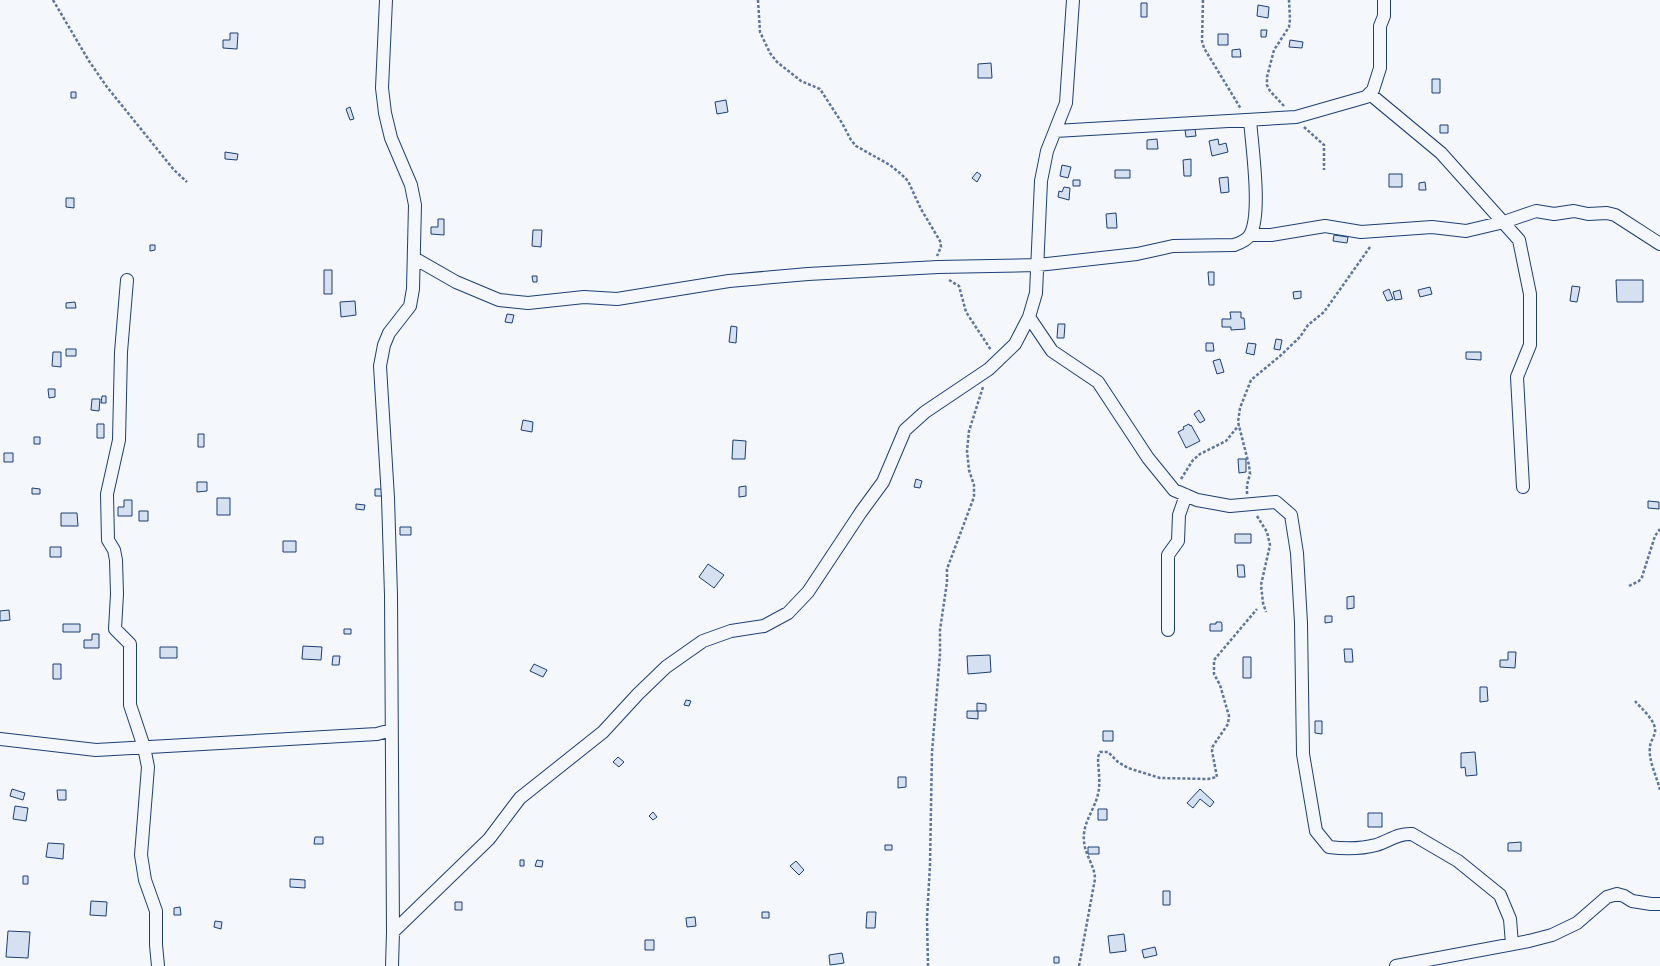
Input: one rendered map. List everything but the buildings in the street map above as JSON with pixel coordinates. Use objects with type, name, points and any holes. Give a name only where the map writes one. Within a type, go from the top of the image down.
[{"type":"street","points":[[386,0],[382,88],[385,113],[391,138],[411,185],[415,205],[413,289],[410,306],[389,333],[384,345],[380,366],[388,498],[393,932],[392,966]]},
{"type":"street","points":[[393,932],[489,839],[520,798],[603,732],[638,694],[666,668],[703,641],[731,631],[764,626],[788,613],[808,592],[861,512],[883,482],[905,430],[925,412],[989,369],[1015,344],[1029,317],[1036,293],[1041,181],[1047,151],[1066,103],[1073,0]]},
{"type":"street","points":[[1055,131],[1296,117],[1366,97],[1370,94],[1377,80],[1380,68],[1380,26],[1384,16],[1384,0]]},
{"type":"street","points":[[1370,94],[1442,153],[1520,240],[1530,294],[1530,345],[1517,377],[1523,487]]},
{"type":"street","points":[[1248,120],[1256,198],[1255,218],[1250,236]]},
{"type":"street","points":[[414,258],[456,282],[499,300],[528,303],[584,297],[617,299],[729,281],[808,274],[938,267],[1038,265],[1137,254],[1173,246],[1234,245],[1242,242],[1250,236],[1271,236],[1325,226],[1361,232],[1432,227],[1466,231],[1504,222],[1536,211],[1554,214],[1570,211],[1588,214],[1607,213],[1615,215],[1660,244]]},
{"type":"street","points":[[127,280],[121,352],[119,440],[107,494],[108,540],[114,550],[116,560],[117,594],[115,629],[130,644],[130,705],[134,721],[144,747],[148,767],[141,855],[145,880],[156,910],[156,945],[158,966]]},
{"type":"street","points":[[1029,317],[1052,351],[1098,382],[1148,458],[1174,490],[1197,500],[1230,506],[1276,502],[1290,516],[1298,553],[1301,623],[1303,754],[1316,831],[1329,847],[1346,849],[1376,845],[1403,833],[1412,834],[1458,861],[1500,895],[1510,919],[1512,944]]},
{"type":"street","points":[[1168,630],[1168,556],[1178,541],[1179,515],[1186,495]]},
{"type":"street","points":[[0,739],[96,750],[377,734],[391,730]]},
{"type":"street","points":[[1398,966],[1552,935],[1577,923],[1607,897],[1617,894],[1632,901],[1660,904]]},
{"type":"path","points":[[53,0],[89,61],[107,86],[174,170],[187,182]]},
{"type":"path","points":[[758,0],[760,32],[770,54],[777,62],[801,81],[820,89],[856,146],[890,165],[908,181],[932,229],[940,241],[941,247],[937,258],[938,267],[941,274],[959,286],[966,312],[998,361]]},
{"type":"path","points":[[1203,0],[1202,41],[1204,48],[1248,120]]},
{"type":"path","points":[[1289,0],[1289,27],[1273,54],[1268,72],[1267,85],[1274,96],[1296,117],[1307,131],[1322,142],[1324,145],[1324,170]]},
{"type":"path","points":[[1266,612],[1263,603],[1261,585],[1270,545],[1267,532],[1250,504],[1247,490],[1250,474],[1239,425],[1240,408],[1251,380],[1280,356],[1300,337],[1308,325],[1324,312],[1370,247]]},
{"type":"path","points":[[928,966],[927,918],[930,865],[932,752],[940,630],[947,582],[947,569],[974,497],[974,485],[969,470],[967,451],[970,431],[989,369]]},
{"type":"path","points":[[1174,490],[1193,460],[1200,454],[1226,441],[1239,425]]},
{"type":"path","points":[[1629,586],[1642,577],[1645,572],[1651,547],[1660,529]]},
{"type":"path","points":[[1079,966],[1095,879],[1093,869],[1088,860],[1084,847],[1084,834],[1087,819],[1098,793],[1098,763],[1100,752],[1108,752],[1118,762],[1128,768],[1160,778],[1217,778],[1212,751],[1213,746],[1228,724],[1229,716],[1220,685],[1214,674],[1214,660],[1257,608]]},
{"type":"path","points":[[1635,701],[1653,722],[1656,728],[1650,748],[1660,790]]}]
